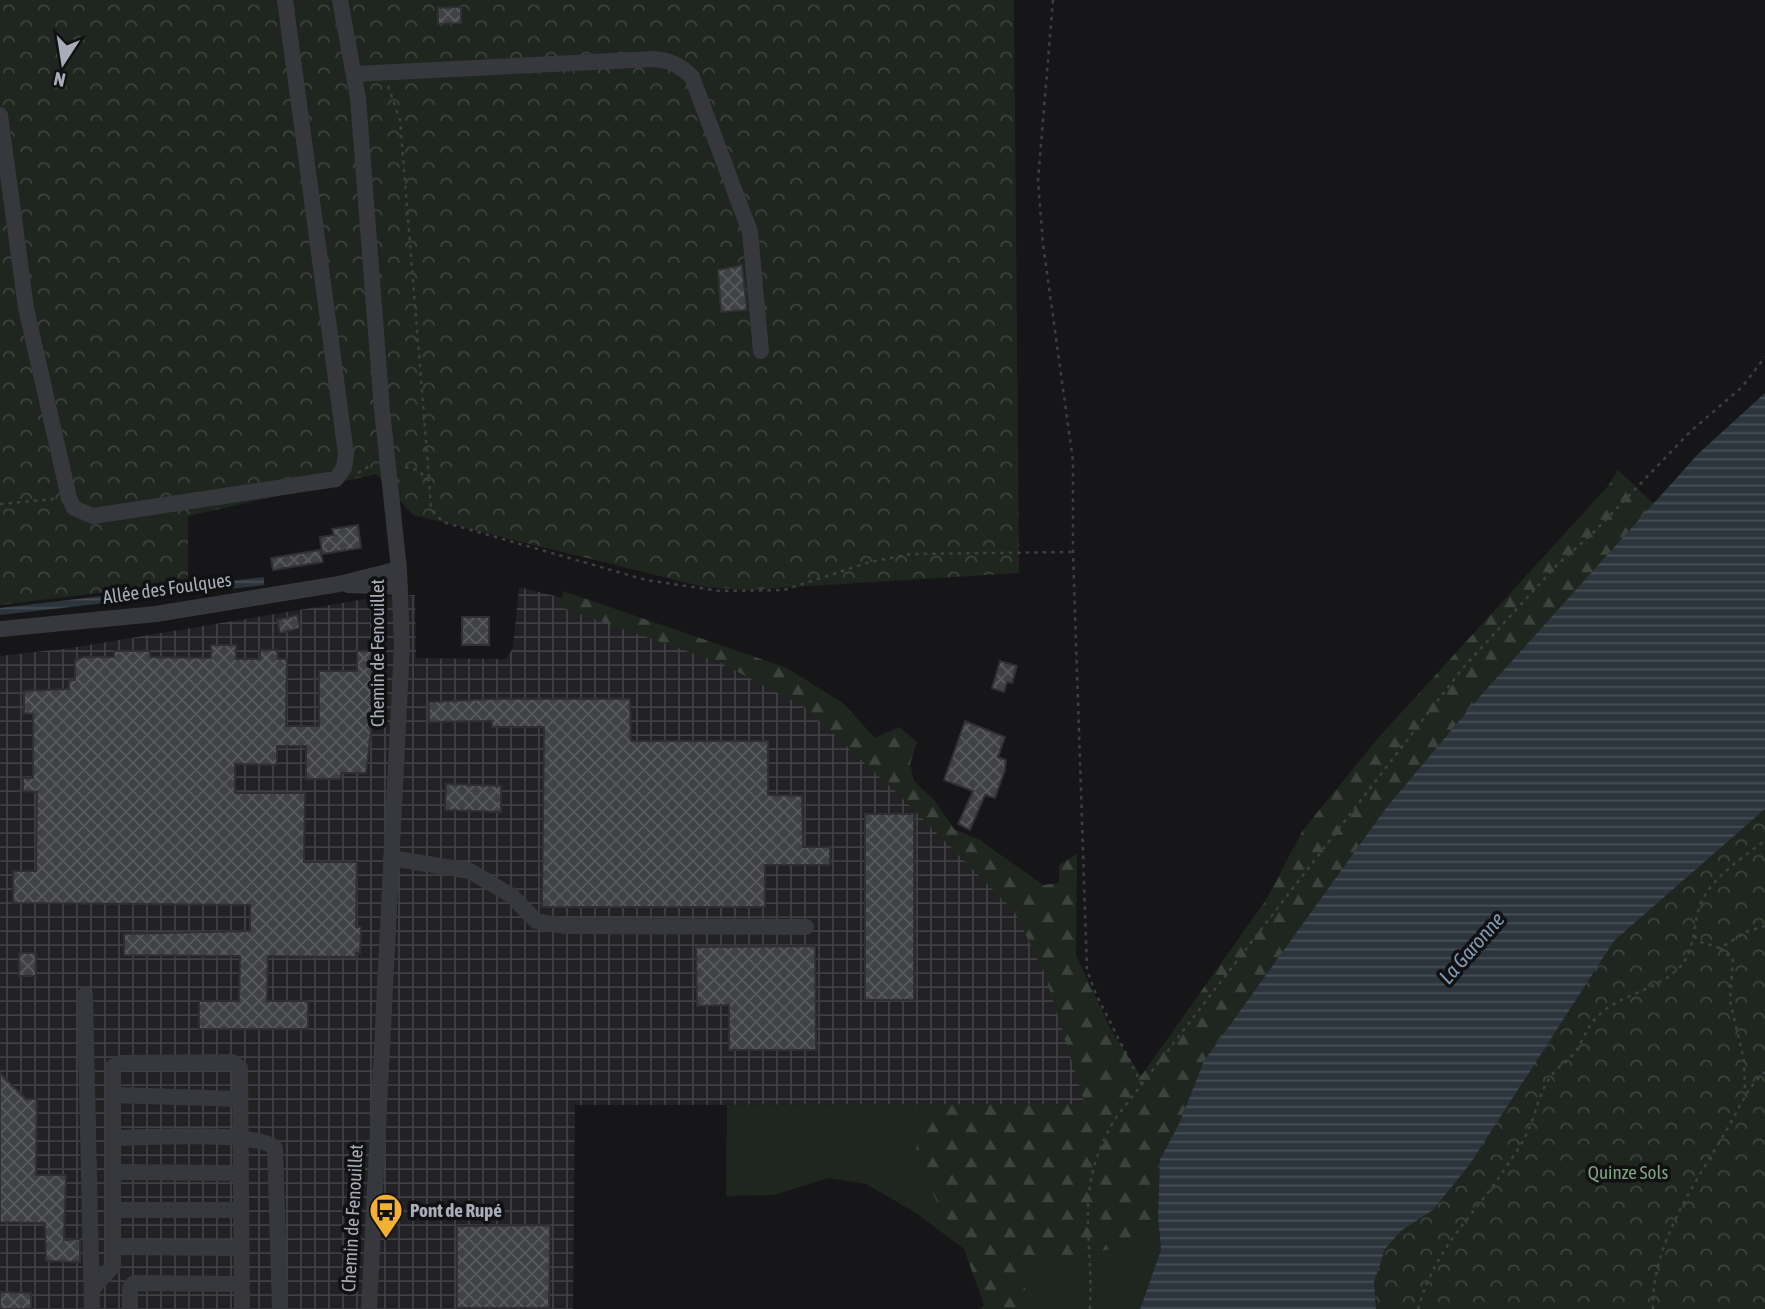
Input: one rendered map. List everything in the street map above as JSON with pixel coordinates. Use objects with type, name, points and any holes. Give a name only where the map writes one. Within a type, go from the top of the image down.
[{"type":"street","points":[[0,115],[26,308],[68,498],[74,508],[93,516],[336,479],[344,468],[346,454],[285,0]]},
{"type":"street","name":"Chemin de Fenouillet","points":[[340,0],[354,74],[382,410],[399,569],[402,646],[369,1309]]},
{"type":"street","points":[[354,74],[653,59],[668,61],[683,68],[692,77],[750,232],[761,351]]},
{"type":"street","name":"Allée des Foulques","points":[[0,629],[156,614],[339,584],[369,574],[399,569]]},
{"type":"street","name":"Allée des Foulques","points":[[339,584],[400,587]]},
{"type":"street","points":[[391,858],[470,871],[512,896],[536,921],[563,926],[806,927]]},
{"type":"street","points":[[85,995],[92,1309]]},
{"type":"street","points":[[92,1289],[113,1266],[115,1247],[113,1067],[120,1063],[232,1062],[240,1068],[242,1309]]},
{"type":"street","points":[[113,1095],[240,1099]]},
{"type":"street","points":[[114,1138],[240,1138],[262,1140],[275,1148],[280,1309]]},
{"type":"street","points":[[115,1172],[241,1172]]},
{"type":"street","points":[[115,1210],[241,1210]]},
{"type":"street","points":[[115,1247],[241,1248]]},
{"type":"street","points":[[130,1309],[130,1288],[134,1283],[242,1284]]},
{"type":"path","points":[[1053,0],[1038,181],[1043,244],[1073,461],[1073,552],[1087,970],[1096,995],[1141,1083]]},
{"type":"path","points":[[385,72],[391,101],[400,120],[430,509],[443,522],[646,580],[720,591],[784,590],[870,562],[911,554],[1073,552]]},
{"type":"path","points":[[1090,1309],[1089,1186],[1098,1150],[1115,1119],[1462,669],[1555,567],[1595,531],[1691,431],[1742,387],[1765,357]]},
{"type":"path","points":[[402,466],[418,470],[429,481]]},
{"type":"path","points":[[1418,1309],[1426,1280],[1446,1244],[1510,1163],[1529,1128],[1550,1076],[1576,1051],[1589,1025],[1599,1014],[1640,993],[1679,968],[1694,936],[1699,909],[1709,891],[1740,858],[1765,840]]},
{"type":"path","points":[[1720,948],[1731,939],[1765,926]]},
{"type":"path","points":[[1653,1309],[1652,1285],[1678,1209],[1736,1115],[1745,1092],[1744,1060],[1730,1001],[1733,959],[1720,948],[1701,942],[1694,936]]},
{"type":"path","points":[[1745,1092],[1765,1072]]},
{"type":"shaded area","points":[[519,587],[603,608],[809,686],[1066,948],[1118,1104],[575,1105],[573,1309],[0,1309],[0,656],[71,648],[378,597],[415,595],[416,658],[506,659],[513,648]]},
{"type":"green space","points":[[0,0],[1014,0],[1019,573],[746,590],[704,587],[413,515],[376,474],[188,516],[188,582],[0,605]]},
{"type":"green space","points":[[1618,470],[1654,504],[1474,703],[1386,808],[1204,1061],[1178,1126],[1160,1159],[1158,1217],[1116,1248],[1039,1264],[1019,1279],[1039,1309],[980,1309],[984,1305],[964,1249],[934,1196],[916,1152],[920,1104],[1085,1104],[1044,972],[1014,911],[897,793],[804,707],[721,663],[560,607],[563,591],[787,668],[843,703],[875,738],[899,727],[917,742],[910,764],[914,781],[935,801],[954,829],[980,840],[1043,885],[1059,883],[1059,865],[1077,854],[1076,955],[1111,1030],[1141,1076],[1266,900],[1303,830],[1379,737],[1608,486]]},
{"type":"green space","name":"Quinze Sols","points":[[1765,809],[1765,1309],[1376,1309],[1374,1282],[1384,1249],[1401,1231],[1433,1210],[1469,1164],[1614,941]]},
{"type":"green space","points":[[920,1104],[916,1152],[934,1196],[964,1249],[916,1213],[866,1184],[829,1178],[774,1195],[726,1196],[727,1105]]},
{"type":"green space","points":[[1158,1217],[1161,1250],[1140,1309],[1039,1309],[1019,1279],[1039,1264],[1116,1248]]},
{"type":"water","name":"La Garonne","points":[[1765,393],[1765,809],[1614,941],[1470,1164],[1433,1210],[1401,1231],[1385,1249],[1374,1282],[1376,1309],[1140,1309],[1161,1250],[1158,1217],[1160,1159],[1178,1126],[1204,1061],[1386,808],[1474,703],[1699,453]]},
{"type":"water","points":[[264,577],[264,585],[0,615],[0,608]]},
{"type":"building","points":[[461,7],[461,23],[438,24],[438,8]]},
{"type":"building","points":[[742,265],[747,310],[721,312],[718,270]]},
{"type":"building","points":[[358,525],[361,548],[322,554],[320,537],[334,535],[332,529]]},
{"type":"building","points":[[320,550],[323,562],[273,570],[271,558]]},
{"type":"building","points":[[297,615],[300,628],[280,633],[277,620]]},
{"type":"building","points":[[462,617],[489,617],[489,645],[462,645]]},
{"type":"building","points":[[211,645],[236,645],[236,659],[260,659],[260,650],[277,650],[278,659],[287,659],[286,726],[319,726],[319,671],[357,671],[357,651],[373,651],[372,724],[366,773],[341,773],[341,779],[306,779],[306,746],[277,746],[277,765],[235,764],[235,793],[305,793],[304,862],[357,862],[356,927],[361,927],[360,953],[356,953],[356,957],[268,956],[267,1001],[308,1001],[308,1029],[199,1029],[199,1001],[239,1001],[240,956],[124,955],[124,934],[250,931],[250,905],[13,903],[13,871],[36,871],[37,792],[23,791],[23,778],[33,778],[33,714],[24,713],[24,691],[69,689],[69,680],[75,680],[75,660],[84,657],[114,657],[114,651],[150,651],[150,657],[211,658]]},
{"type":"building","points":[[1000,661],[1017,666],[1012,683],[1007,682],[1004,692],[992,688]]},
{"type":"building","points":[[630,699],[631,741],[768,741],[768,795],[802,796],[803,847],[830,847],[830,865],[765,865],[765,907],[542,907],[544,727],[492,727],[492,721],[429,722],[429,702]]},
{"type":"building","points":[[965,721],[1005,737],[998,757],[1006,760],[1005,770],[995,798],[985,795],[970,830],[958,824],[973,791],[944,780]]},
{"type":"building","points":[[446,784],[501,786],[501,812],[445,810]]},
{"type":"building","points":[[865,814],[914,814],[914,1000],[865,1000]]},
{"type":"building","points":[[815,946],[816,1050],[729,1050],[729,1005],[697,1006],[696,947]]},
{"type":"building","points":[[19,953],[36,953],[36,976],[19,976]]},
{"type":"building","points":[[0,1073],[26,1099],[37,1099],[36,1175],[66,1175],[64,1240],[80,1239],[80,1262],[46,1261],[45,1223],[0,1222]]},
{"type":"building","points":[[550,1225],[549,1308],[457,1308],[457,1226]]},
{"type":"building","points":[[0,1292],[31,1293],[31,1309],[0,1309]]},
{"type":"place","name":"Pont de Rupé","points":[[386,1240]]}]
